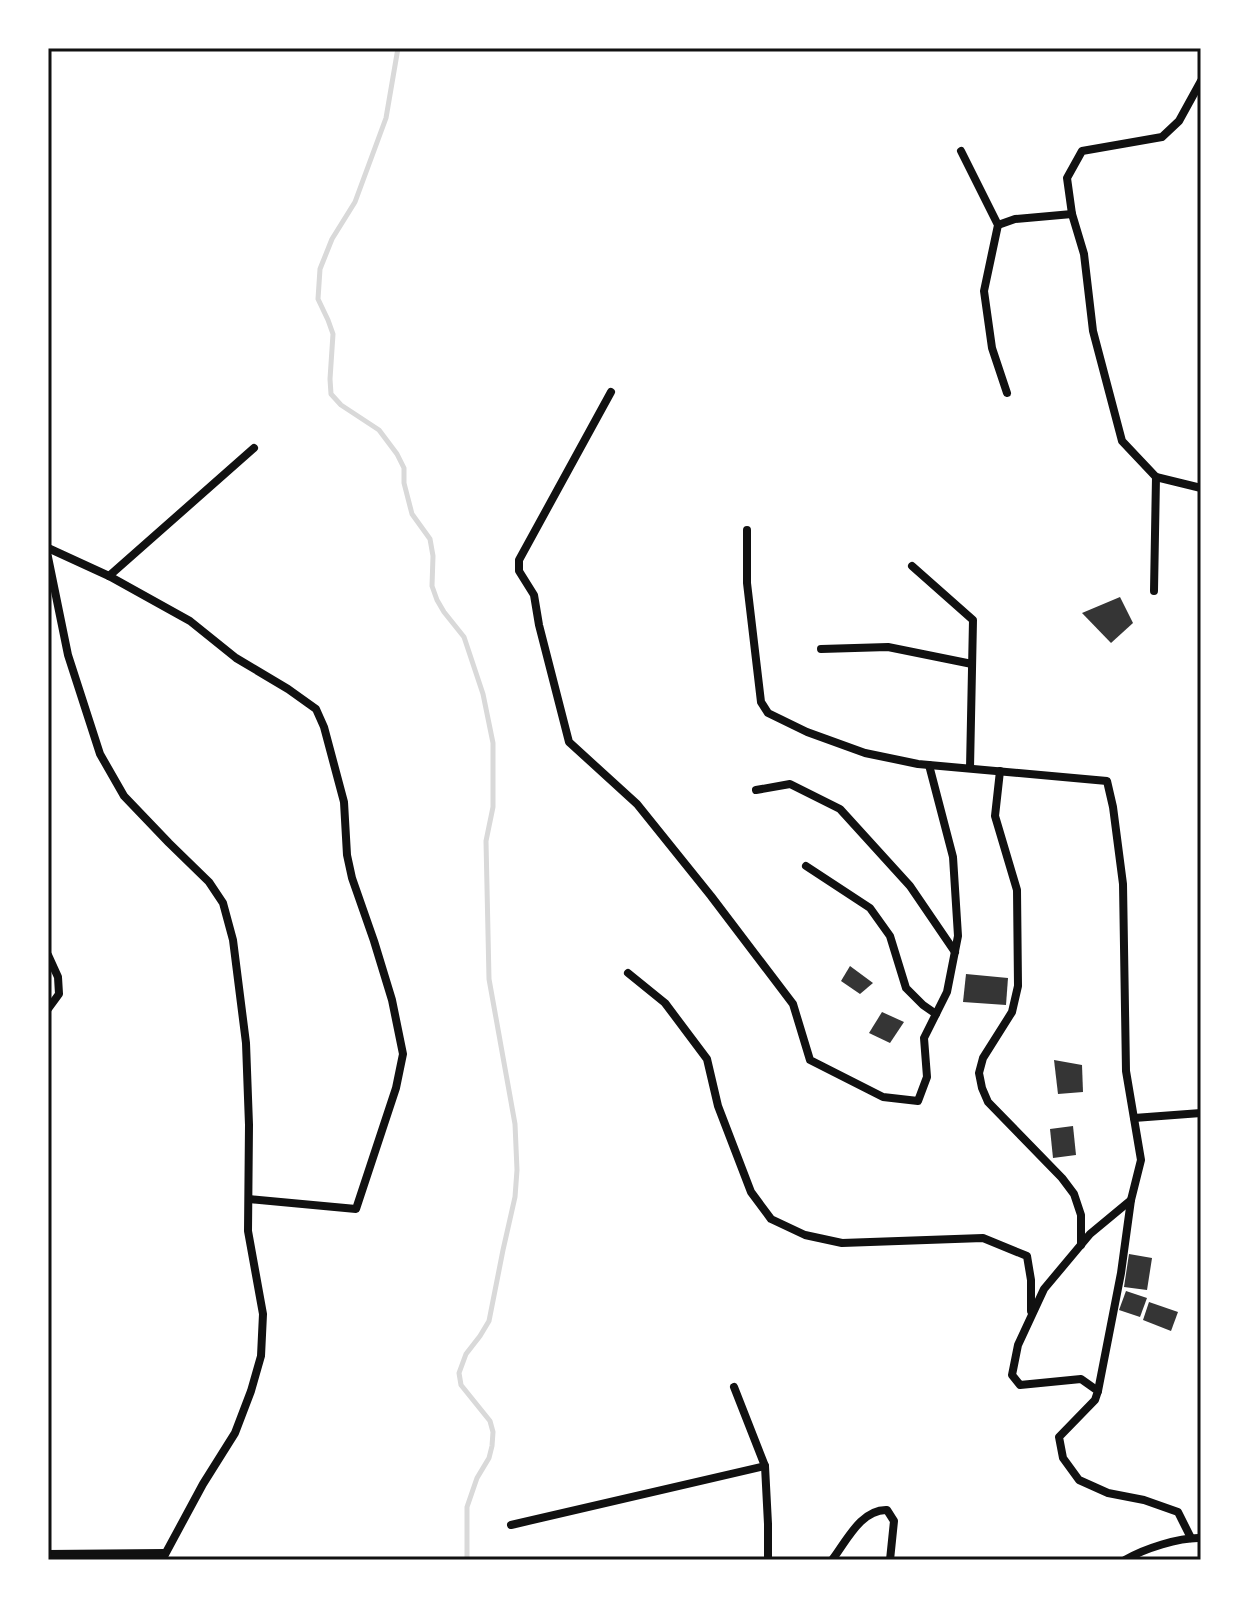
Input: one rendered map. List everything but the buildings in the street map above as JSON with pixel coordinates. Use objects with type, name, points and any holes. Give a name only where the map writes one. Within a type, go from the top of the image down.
[{"type":"street","points":[[1201,81],[1179,121],[1162,137],[1082,151],[1067,178],[1072,214],[1084,254],[1093,331],[1122,441],[1156,477],[1201,488]]},
{"type":"street","points":[[961,151],[998,225],[984,291],[992,348],[1007,393]]},
{"type":"street","points":[[998,225],[1015,219],[1072,214]]},
{"type":"street","points":[[611,392],[519,560],[519,571],[534,595],[569,742],[637,804],[793,1004],[810,1060],[883,1097],[918,1101],[927,1077],[924,1038],[947,992],[958,936],[953,857],[929,765]]},
{"type":"street","points":[[109,576],[254,448]]},
{"type":"street","points":[[1154,591],[1156,477]]},
{"type":"street","points":[[747,530],[747,583],[761,702],[768,713],[807,732],[865,753],[929,765],[1107,781],[1123,884],[1126,1071],[1141,1160],[1131,1200],[1121,1273],[1098,1391],[1095,1400],[1059,1437],[1063,1458],[1079,1480],[1108,1493],[1144,1500],[1178,1512],[1196,1538],[1137,1553],[1125,1560]]},
{"type":"street","points":[[48,548],[109,576],[190,621],[236,658],[316,709],[324,727],[344,802],[347,855],[352,878],[392,1000],[403,1054],[396,1088],[356,1209],[249,1199]]},
{"type":"street","points":[[48,557],[68,655],[100,754],[124,796],[209,882],[223,903],[233,940],[246,1043],[248,1231],[263,1314],[261,1356],[235,1433],[164,1556],[48,1554]]},
{"type":"street","points":[[912,566],[973,620],[970,768]]},
{"type":"street","points":[[821,649],[888,647],[972,664]]},
{"type":"street","points":[[1000,771],[995,816],[1017,890],[1018,986],[1012,1012],[983,1058],[979,1073],[988,1102],[1074,1194],[1081,1215],[1081,1245]]},
{"type":"street","points":[[756,790],[790,784],[840,809],[910,886],[955,952]]},
{"type":"street","points":[[806,866],[870,908],[890,936],[906,988],[936,1014]]},
{"type":"street","points":[[48,955],[58,977],[59,994],[48,1009]]},
{"type":"street","points":[[628,973],[665,1003],[707,1059],[718,1106],[751,1192],[771,1219],[805,1235],[842,1243],[983,1238],[1027,1256],[1032,1316]]},
{"type":"street","points":[[1134,1118],[1201,1113]]},
{"type":"street","points":[[1098,1391],[1081,1379],[1020,1385],[1012,1375],[1018,1345],[1044,1289],[1090,1234],[1131,1200]]},
{"type":"street","points":[[734,1387],[765,1466],[768,1560]]},
{"type":"street","points":[[511,1525],[765,1466]]},
{"type":"street","points":[[832,1560],[863,1518],[879,1510],[887,1510],[894,1521],[890,1560]]},
{"type":"waterway","points":[[398,48],[386,118],[355,202],[332,239],[320,269],[318,299],[333,334],[331,394],[341,405],[379,430],[404,468],[404,483],[412,514],[430,539],[432,586],[444,612],[464,637],[483,694],[493,743],[493,807],[486,841],[489,979],[515,1124],[517,1170],[515,1197],[489,1321],[466,1354],[459,1373],[461,1385],[490,1421],[493,1432],[489,1458],[477,1478],[467,1507],[467,1560]]}]
